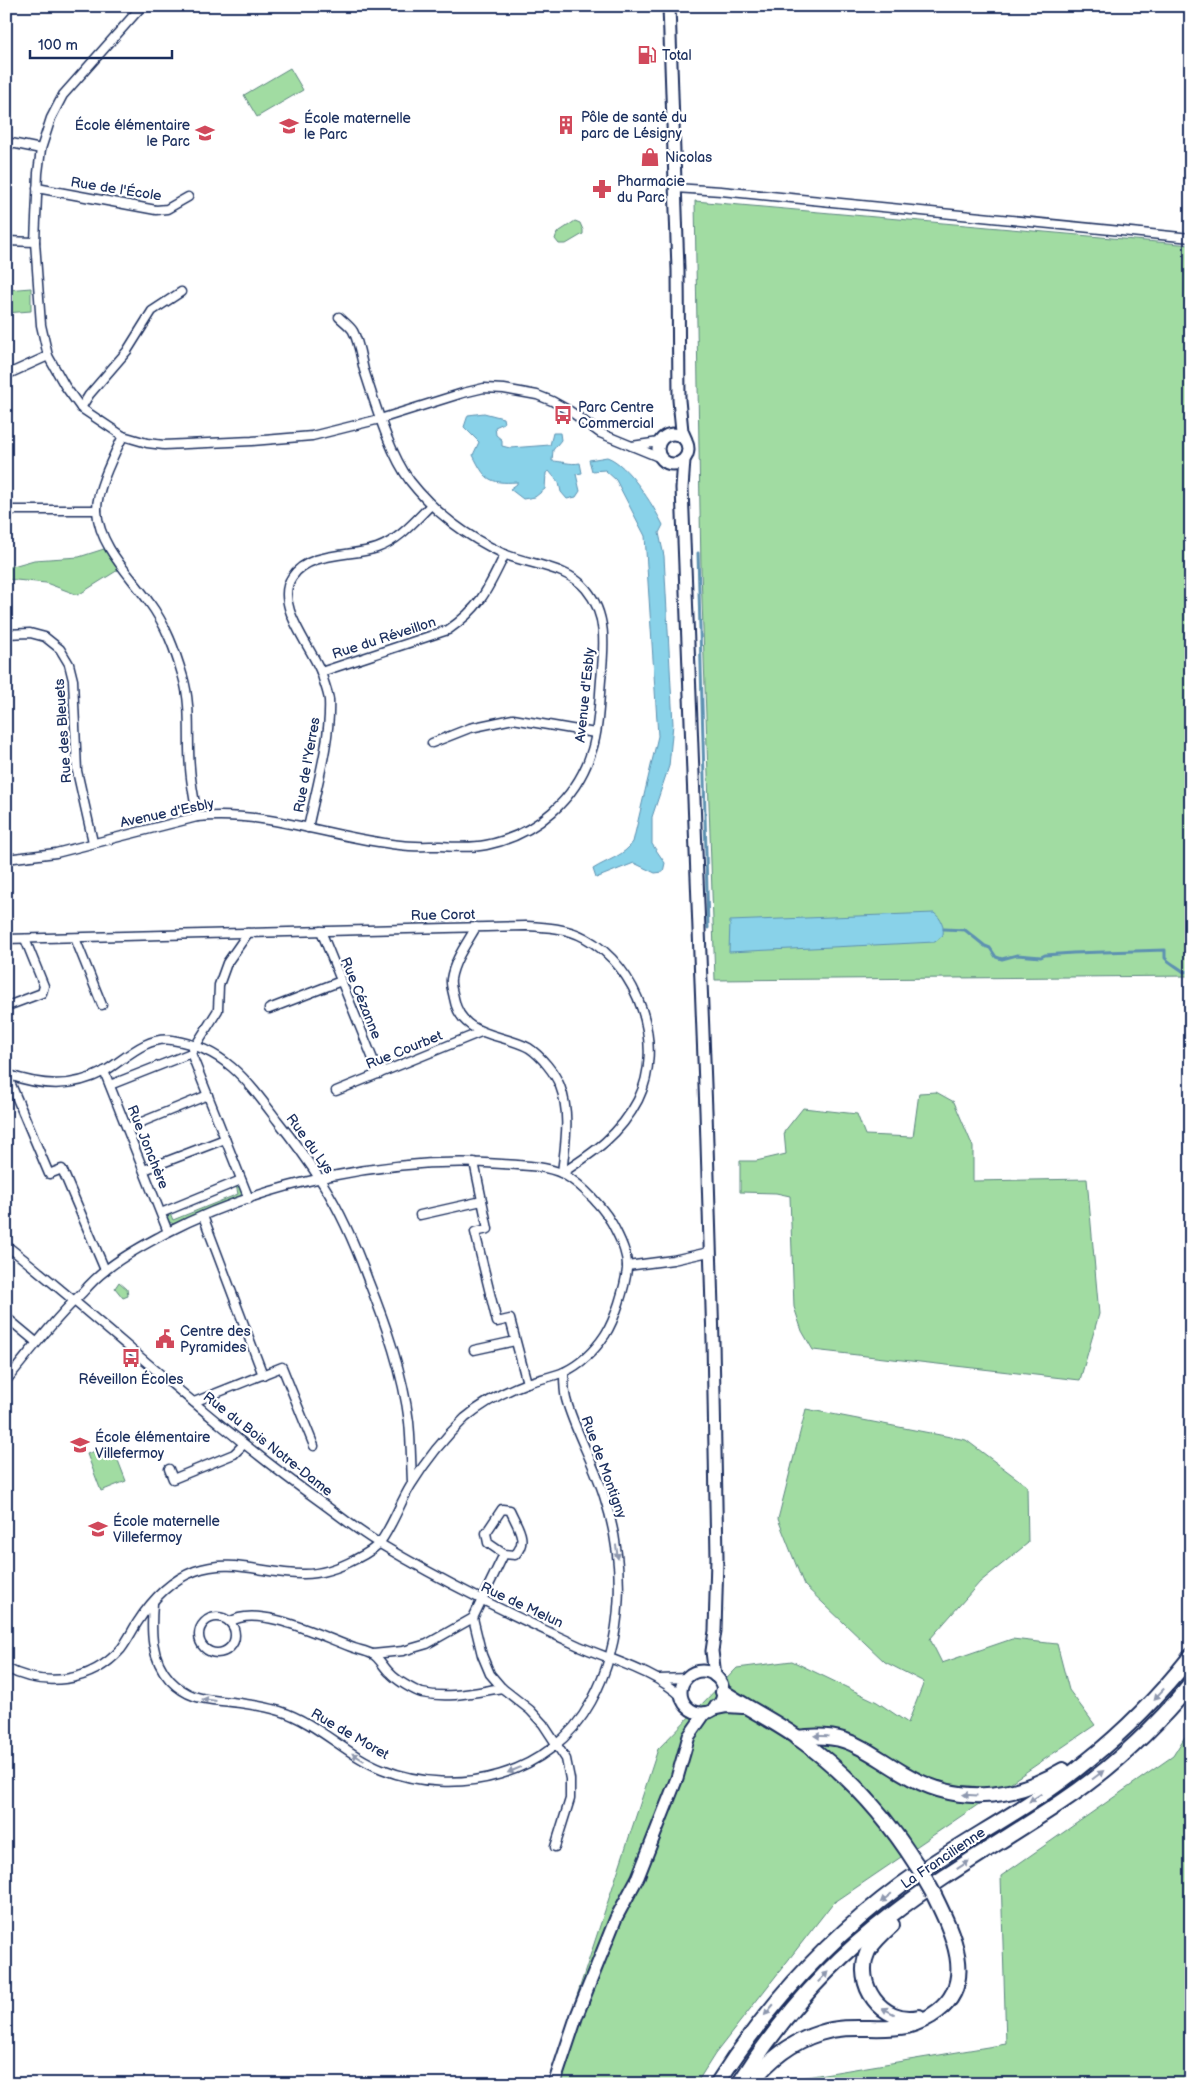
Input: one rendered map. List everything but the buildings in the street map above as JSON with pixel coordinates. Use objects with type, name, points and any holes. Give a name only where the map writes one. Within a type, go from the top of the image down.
[{"type":"highway","name":"La Francilienne","points":[[717,2084],[766,2015],[799,1976],[856,1922],[901,1885],[1055,1785],[1086,1762],[1131,1723],[1170,1683],[1191,1656]]},
{"type":"highway","name":"La Francilienne","points":[[739,2084],[779,2026],[837,1962],[891,1915],[932,1886],[1060,1803],[1111,1766],[1157,1723],[1191,1684]]},
{"type":"highway","points":[[723,1692],[797,1738],[842,1774],[861,1792],[903,1843],[922,1873],[942,1911],[957,1950],[958,1972],[951,1998],[935,2013],[906,2026],[851,2027],[820,2033],[790,2046],[775,2058],[750,2084]]},
{"type":"highway","points":[[711,1710],[726,1705],[744,1706]]},
{"type":"highway","points":[[797,1738],[830,1736],[844,1739],[860,1746],[902,1773],[931,1788],[968,1795],[1001,1794],[1034,1785],[1068,1767],[1096,1747],[1106,1744]]},
{"type":"highway","points":[[932,1886],[916,1904],[873,1943],[865,1962],[864,1973],[870,1995],[878,2005],[890,2013],[915,2018],[935,2013]]},
{"type":"street","points":[[142,6],[63,95],[51,118],[41,148],[35,242],[41,325],[48,356],[65,386],[81,408],[123,436],[147,443],[164,445],[312,436],[380,419],[463,393],[484,388],[504,389],[537,395],[552,401],[570,411],[600,433],[665,461],[677,464],[684,460]]},
{"type":"street","points":[[669,6],[679,400],[682,431],[689,450],[684,460],[682,488],[710,1252],[717,1558],[715,1631],[712,1651],[715,1676]]},
{"type":"street","points":[[6,142],[41,148]]},
{"type":"street","name":"Rue de l'École","points":[[37,188],[156,210],[167,209],[188,197]]},
{"type":"street","points":[[675,188],[1191,238]]},
{"type":"street","points":[[6,241],[35,242]]},
{"type":"street","points":[[81,408],[89,395],[127,351],[152,311],[181,292]]},
{"type":"street","name":"Avenue d'Esbly","points":[[6,859],[56,853],[93,842],[198,817],[222,814],[255,816],[400,845],[485,845],[525,832],[559,808],[582,775],[592,748],[595,733],[604,648],[603,629],[595,601],[585,587],[575,579],[505,554],[474,538],[430,506],[407,477],[380,419],[353,331],[338,317]]},
{"type":"street","points":[[6,375],[48,356]]},
{"type":"street","points":[[679,400],[676,416],[658,450],[682,488]]},
{"type":"street","points":[[629,446],[678,434],[686,440]]},
{"type":"street","points":[[123,436],[103,480],[97,510],[104,536],[114,556],[149,602],[168,632],[184,679],[189,717],[190,768],[198,817]]},
{"type":"street","name":"Rue de l'Yerres","points":[[308,828],[329,726],[329,699],[321,672],[289,609],[287,592],[292,577],[315,560],[376,548],[398,538],[430,506]]},
{"type":"street","points":[[6,510],[97,510]]},
{"type":"street","name":"Rue du Réveillon","points":[[321,672],[448,630],[465,618],[484,598],[505,554]]},
{"type":"street","name":"Rue des Bleuets","points":[[6,634],[30,633],[45,637],[60,649],[69,664],[73,680],[77,772],[93,842]]},
{"type":"street","points":[[432,744],[470,728],[513,720],[595,733]]},
{"type":"street","name":"Rue Corot","points":[[6,939],[526,926],[559,928],[585,938],[606,953],[620,968],[637,995],[649,1042],[649,1056],[646,1076],[638,1100],[626,1120],[606,1143],[562,1174]]},
{"type":"street","points":[[476,927],[459,957],[451,980],[455,1005],[465,1021],[481,1032],[529,1048],[546,1063],[560,1085],[567,1110],[562,1174]]},
{"type":"street","name":"Rue Cézanne","points":[[321,931],[379,1074]]},
{"type":"street","points":[[110,1085],[191,1053],[218,1010],[219,985],[228,962],[248,933]]},
{"type":"street","points":[[75,938],[102,1005]]},
{"type":"street","points":[[10,1005],[42,993],[44,986],[25,939]]},
{"type":"street","points":[[269,1009],[341,980]]},
{"type":"street","name":"Rue Courbet","points":[[336,1091],[481,1032]]},
{"type":"street","name":"Rue du Lys","points":[[6,1075],[31,1082],[52,1085],[80,1081],[104,1071],[131,1052],[150,1042],[170,1039],[196,1045],[212,1052],[228,1063],[256,1092],[320,1179],[346,1226],[382,1316],[396,1360],[409,1421],[412,1482]]},
{"type":"street","points":[[191,1053],[249,1199]]},
{"type":"street","name":"Rue Jonchère","points":[[104,1071],[168,1232]]},
{"type":"street","points":[[6,1075],[49,1174],[62,1169],[105,1270]]},
{"type":"street","points":[[127,1128],[208,1095]]},
{"type":"street","points":[[144,1170],[226,1138]]},
{"type":"street","points":[[474,1162],[488,1229],[475,1232],[497,1322],[510,1319],[526,1383]]},
{"type":"street","points":[[6,1381],[9,1372],[105,1270],[168,1232],[203,1216],[249,1199],[320,1179],[408,1166],[474,1162],[527,1165],[562,1174],[603,1208],[624,1248],[627,1266],[616,1312],[606,1334],[586,1358],[564,1372],[526,1383],[494,1398],[466,1418],[441,1445],[412,1482],[380,1544],[354,1560],[331,1569],[305,1574],[217,1565],[196,1571],[175,1581],[138,1621],[123,1647],[99,1668],[78,1677],[57,1681],[21,1675],[6,1668]]},
{"type":"street","points":[[161,1213],[242,1180]]},
{"type":"street","points":[[420,1215],[482,1201]]},
{"type":"street","points":[[203,1216],[263,1375]]},
{"type":"street","name":"Rue du Bois Notre-Dame","points":[[6,1245],[75,1300],[274,1468],[380,1544]]},
{"type":"street","points":[[627,1266],[673,1260],[710,1252]]},
{"type":"street","points":[[6,1317],[36,1342]]},
{"type":"street","points":[[474,1350],[515,1341]]},
{"type":"street","points":[[194,1402],[282,1367],[314,1446]]},
{"type":"street","name":"Rue de Montigny","points":[[564,1372],[566,1398],[604,1496],[614,1532],[620,1571],[619,1606],[609,1659]]},
{"type":"street","points":[[169,1469],[173,1479],[234,1454],[244,1444]]},
{"type":"street","points":[[502,1509],[510,1510],[523,1541],[521,1549],[516,1555],[504,1554],[488,1543],[486,1533],[502,1509]]},
{"type":"street","name":"Rue de Melun","points":[[380,1544],[481,1600],[609,1659],[659,1679],[682,1696]]},
{"type":"street","points":[[230,1622],[236,1636],[232,1646],[219,1654],[205,1649],[200,1640],[202,1624],[216,1617],[221,1617],[230,1622],[245,1617],[267,1618],[310,1630],[355,1649],[373,1654],[403,1650],[427,1644],[473,1618],[504,1554]]},
{"type":"street","name":"Rue de Moret","points":[[154,1602],[151,1629],[154,1650],[159,1663],[170,1679],[188,1694],[205,1700],[257,1705],[282,1712],[304,1722],[364,1761],[413,1779],[443,1782],[478,1780],[505,1774],[526,1765],[556,1745],[574,1728],[590,1704],[609,1659]]},
{"type":"street","points":[[473,1618],[490,1674],[502,1688],[530,1710],[543,1724],[566,1759],[570,1780],[570,1799],[555,1847]]},
{"type":"street","points":[[554,2084],[587,1988],[616,1918],[638,1877],[677,1778],[689,1736],[688,1708],[682,1696],[682,1687],[687,1678],[699,1672],[712,1651]]},
{"type":"street","points":[[373,1654],[392,1676],[421,1692],[451,1696],[502,1688]]},
{"type":"street","points":[[689,1736],[722,1697],[723,1692],[719,1680],[715,1676],[710,1673],[699,1672]]},
{"type":"street","name":"Rue de Melun","points":[[659,1679],[687,1678]]},
{"type":"street","points":[[688,1708],[699,1713],[711,1710]]},
{"type":"green space","points":[[290,68],[303,90],[257,117],[244,95]]},
{"type":"green space","points":[[695,201],[1191,245],[1191,976],[715,980],[701,570]]},
{"type":"green space","points":[[575,221],[580,223],[583,234],[566,244],[559,244],[555,239],[557,233]]},
{"type":"green space","points":[[31,288],[31,311],[6,313],[6,290]]},
{"type":"green space","points":[[104,549],[118,570],[78,595],[46,583],[6,579],[6,568],[34,560],[79,557]]},
{"type":"green space","points":[[936,1092],[954,1102],[973,1147],[973,1181],[1087,1179],[1099,1314],[1080,1380],[813,1350],[802,1331],[794,1307],[790,1196],[776,1193],[740,1192],[740,1161],[756,1161],[786,1154],[784,1132],[803,1108],[857,1114],[865,1135],[913,1137],[919,1093]]},
{"type":"green space","points":[[236,1185],[241,1186],[243,1192],[238,1199],[198,1213],[174,1224],[169,1222],[167,1218],[170,1213],[173,1220],[238,1194]]},
{"type":"green space","points":[[119,1282],[127,1289],[128,1296],[123,1298],[115,1288]]},
{"type":"green space","points":[[806,1409],[966,1440],[1027,1486],[1028,1543],[980,1582],[930,1639],[942,1663],[1012,1639],[1057,1644],[1069,1690],[1095,1725],[832,1904],[715,2054],[696,2084],[548,2084],[658,1749],[737,1668],[792,1661],[877,1702],[908,1723],[924,1682],[885,1662],[804,1585],[778,1519]]},
{"type":"green space","points":[[112,1445],[126,1481],[101,1491],[87,1454]]},
{"type":"green space","points":[[1191,1727],[1191,2084],[781,2084],[782,2081],[1006,2044],[1001,1876],[1173,1756]]},
{"type":"water","points":[[484,413],[503,418],[504,423],[495,427],[496,435],[502,440],[502,446],[510,448],[550,445],[553,433],[560,433],[561,440],[553,450],[552,461],[580,463],[582,473],[576,474],[580,491],[576,497],[567,499],[561,492],[559,483],[549,471],[546,473],[545,489],[535,497],[523,499],[510,489],[517,482],[493,481],[485,475],[473,455],[479,442],[464,427],[468,415]]},
{"type":"water","points":[[607,457],[615,461],[631,476],[663,525],[659,533],[664,556],[673,724],[669,766],[652,817],[652,844],[665,863],[663,872],[655,873],[634,863],[596,878],[593,869],[625,851],[633,842],[658,736],[645,536],[616,480],[605,470],[592,471],[589,460]]},
{"type":"water","points":[[934,913],[941,920],[943,929],[943,935],[935,942],[729,952],[730,921]]},
{"type":"waterway","points":[[698,553],[708,928]]},
{"type":"waterway","points":[[944,929],[965,930],[990,948],[996,957],[1002,959],[1017,955],[1041,957],[1073,953],[1165,950],[1165,958],[1167,960],[1184,972],[1191,971]]},
{"type":"waterway","points":[[1179,2084],[1191,2076]]},
{"type":"place","name":"Total","points":[[647,55]]},
{"type":"place","name":"Pôle de santé du parc de Lésigny","points":[[566,125]]},
{"type":"place","name":"École maternelle le Parc","points":[[289,126]]},
{"type":"place","name":"École élémentaire le Parc","points":[[205,133]]},
{"type":"place","name":"Nicolas","points":[[650,157]]},
{"type":"place","name":"Pharmacie du Parc","points":[[602,189]]},
{"type":"place","name":"Parc Centre Commercial","points":[[563,415]]},
{"type":"place","name":"Centre des Pyramides","points":[[165,1339]]},
{"type":"place","name":"Réveillon Écoles","points":[[131,1358]]},
{"type":"place","name":"École élémentaire Villefermoy","points":[[80,1445]]},
{"type":"place","name":"École maternelle Villefermoy","points":[[98,1529]]}]
